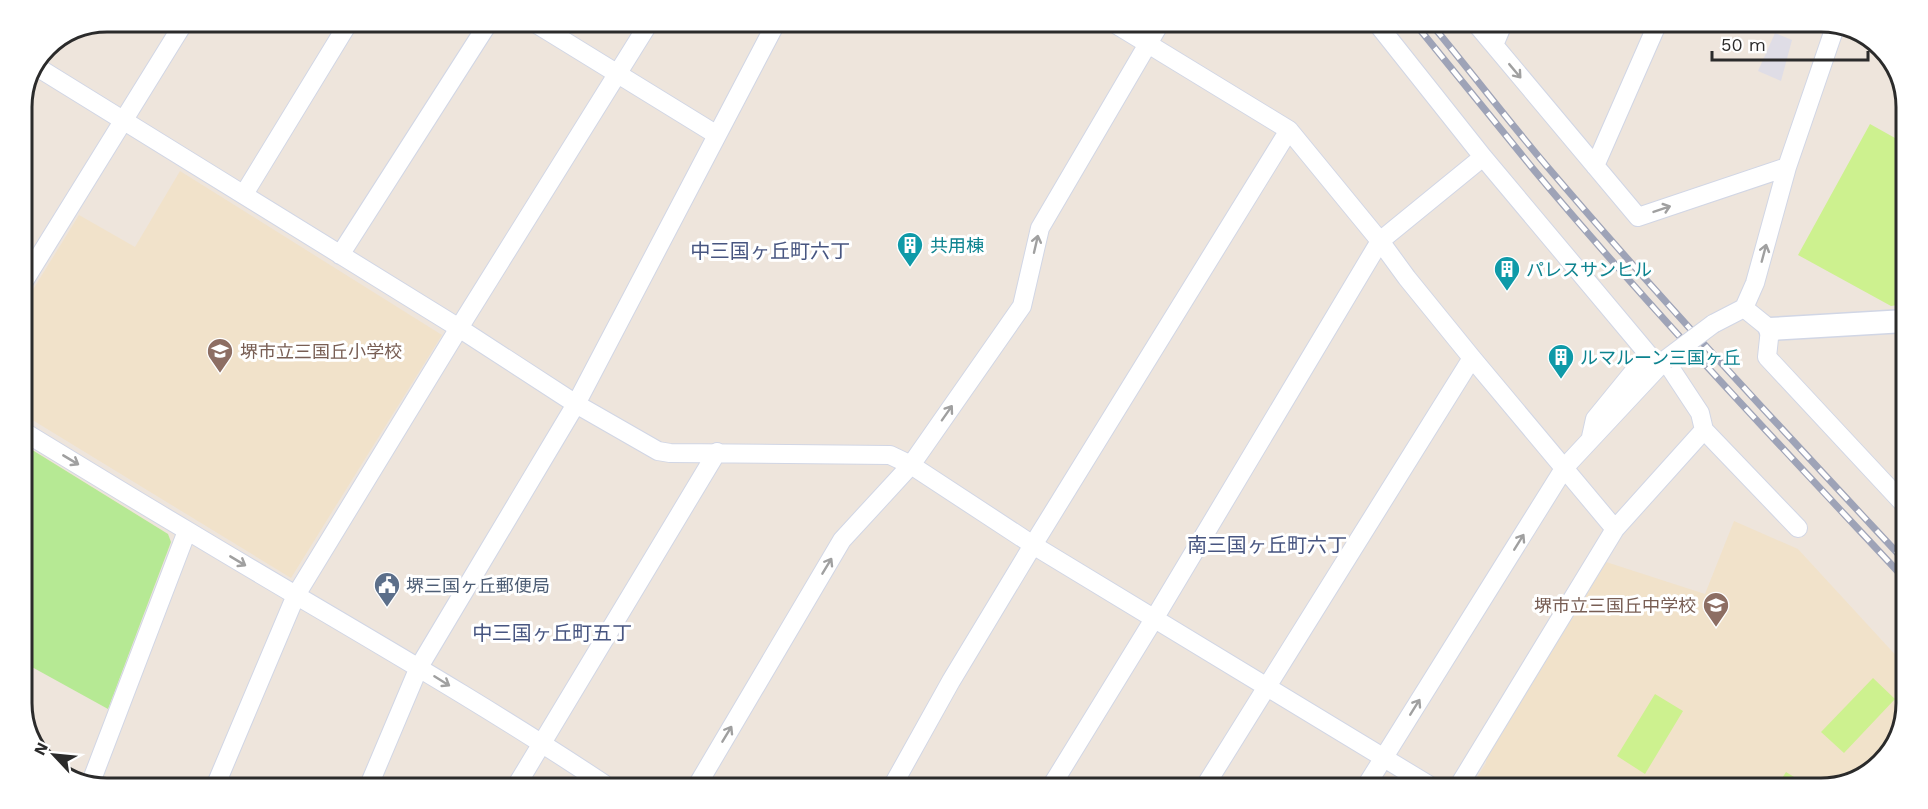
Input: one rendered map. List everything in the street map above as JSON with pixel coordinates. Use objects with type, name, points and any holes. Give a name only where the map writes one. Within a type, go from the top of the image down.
[{"type":"street","points":[[32,268],[178,32]]},
{"type":"street","points":[[244,194],[342,32]]},
{"type":"street","points":[[340,255],[483,32]]},
{"type":"street","points":[[551,32],[717,135]]},
{"type":"street","points":[[219,778],[296,595],[643,32]]},
{"type":"street","points":[[372,778],[419,667],[576,404],[771,32]]},
{"type":"street","points":[[1129,32],[1289,130],[1472,358],[1615,529]]},
{"type":"street","points":[[702,778],[842,540],[911,465],[1022,306],[1040,228],[1154,32]]},
{"type":"street","points":[[1384,32],[1483,157],[1648,354],[1595,419],[1589,443]]},
{"type":"street","points":[[1483,32],[1638,217],[1787,167]]},
{"type":"street","points":[[1494,45],[1499,32]]},
{"type":"street","points":[[1596,166],[1654,32]]},
{"type":"street","points":[[1371,778],[1565,467],[1665,360],[1713,324],[1744,308],[1755,283],[1787,167],[1833,33]]},
{"type":"street","points":[[41,70],[459,328],[576,404],[658,451],[890,455],[911,465],[1033,545],[1418,778]]},
{"type":"street","points":[[897,778],[951,681],[1033,545],[1289,130]]},
{"type":"street","points":[[1056,778],[1380,241],[1483,157]]},
{"type":"street","points":[[1744,308],[1770,329],[1896,322]]},
{"type":"street","points":[[1770,329],[1767,357],[1896,495]]},
{"type":"street","points":[[1210,778],[1472,358]]},
{"type":"street","points":[[1665,360],[1700,413],[1704,430],[1798,528]]},
{"type":"street","points":[[1463,778],[1615,529],[1704,430]]},
{"type":"street","points":[[32,437],[419,667],[543,743],[595,778]]},
{"type":"street","points":[[521,778],[717,452]]},
{"type":"street","points":[[93,776],[187,531]]},
{"type":"shaded area","points":[[1775,33],[1792,40],[1781,81],[1758,71]]},
{"type":"shaded area","name":"堺市立三国丘小学校","points":[[180,171],[442,335],[291,578],[32,420],[32,291],[79,215],[135,247]]},
{"type":"shaded area","name":"堺市立三国丘中学校","points":[[1734,521],[1798,549],[1896,656],[1895,717],[1891,731],[1878,752],[1855,770],[1822,778],[1477,778],[1486,763],[1488,747],[1603,561],[1705,594]]},
{"type":"green space","points":[[1870,124],[1896,139],[1896,305],[1891,306],[1798,255]]},
{"type":"green space","points":[[32,450],[168,534],[171,542],[108,709],[32,667]]},
{"type":"green space","points":[[1873,678],[1895,699],[1844,753],[1821,732]]},
{"type":"green space","points":[[1655,694],[1683,711],[1645,774],[1617,756]]},
{"type":"green space","points":[[1786,772],[1796,778],[1782,778]]},
{"type":"railway","points":[[1422,32],[1534,170],[1623,274],[1896,570]]},
{"type":"railway","points":[[1438,32],[1545,164],[1632,264],[1896,552]]},
{"type":"place","name":"共用棟","points":[[910,268]]},
{"type":"place","name":"パレスサンヒル","points":[[1507,292]]},
{"type":"place","name":"堺市立三国丘小学校","points":[[220,374]]},
{"type":"place","name":"ルマルーン三国ヶ丘","points":[[1561,380]]},
{"type":"place","name":"堺三国ヶ丘郵便局","points":[[387,608]]},
{"type":"place","name":"堺市立三国丘中学校","points":[[1716,628]]},
{"type":"district","name":"中三国ヶ丘町六丁","points":[[770,251]]},
{"type":"district","name":"南三国ヶ丘町六丁","points":[[1267,545]]},
{"type":"district","name":"中三国ヶ丘町五丁","points":[[552,633]]}]
